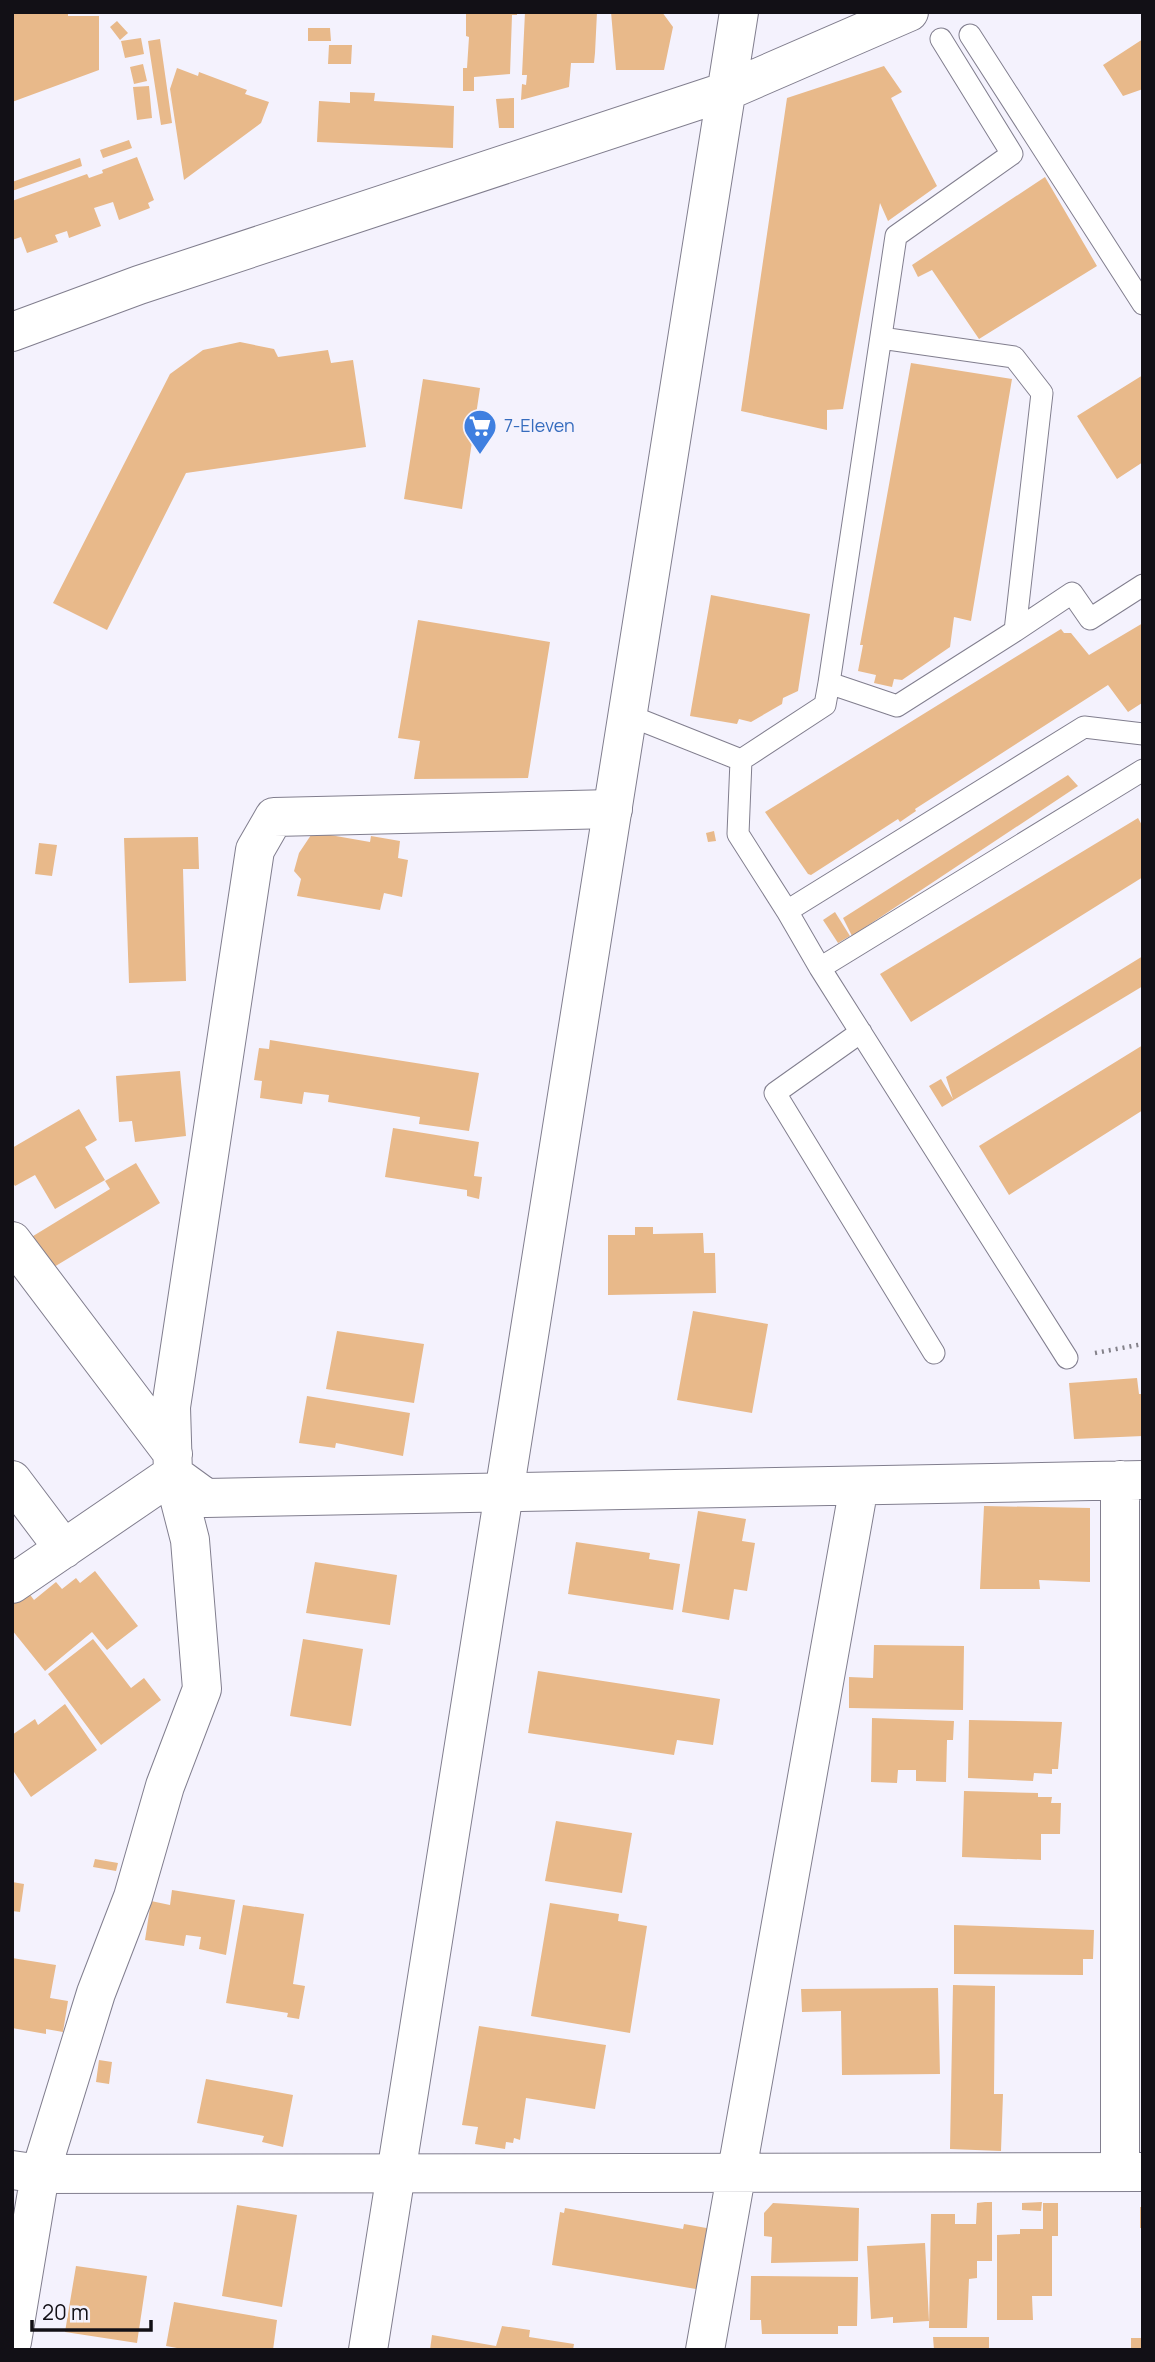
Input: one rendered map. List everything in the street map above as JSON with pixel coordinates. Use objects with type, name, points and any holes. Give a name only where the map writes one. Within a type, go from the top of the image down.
[{"type":"street","points":[[368,2350],[740,12]]},
{"type":"street","points":[[12,332],[139,285],[727,91],[909,12]]},
{"type":"street","points":[[12,2342],[26,2172],[133,1897],[165,1786],[202,1689],[190,1540],[173,1464],[171,1407],[255,850],[274,817],[613,809]]},
{"type":"street","points":[[12,1241],[173,1464],[206,1498],[1131,1480],[1131,2172],[26,2172]]},
{"type":"street","points":[[12,1584],[64,1549],[173,1464]]},
{"type":"street","points":[[12,1480],[64,1549]]},
{"type":"street","points":[[705,2350],[859,1486]]},
{"type":"lane","points":[[970,35],[1143,304]]},
{"type":"lane","points":[[741,760],[825,705],[896,236],[1012,154],[941,40]]},
{"type":"lane","points":[[881,338],[1014,357],[1042,393],[1015,631]]},
{"type":"lane","points":[[829,683],[897,706],[1072,593],[1090,619],[1143,585]]},
{"type":"lane","points":[[628,715],[741,760]]},
{"type":"lane","points":[[787,911],[1084,727],[1143,734]]},
{"type":"lane","points":[[741,760],[737,834],[1067,1358]]},
{"type":"lane","points":[[820,968],[1143,770]]},
{"type":"lane","points":[[861,1032],[775,1093],[934,1353]]},
{"type":"path","points":[[1067,1358],[1143,1344]]},
{"type":"building","points":[[12,12],[68,12],[68,16],[99,16],[99,70],[12,102]]},
{"type":"building","points":[[466,12],[517,12],[517,15],[512,15],[510,74],[474,77],[474,91],[463,91],[463,68],[467,68],[469,37],[466,36]]},
{"type":"building","points":[[525,12],[597,12],[594,63],[571,63],[569,87],[521,100],[522,84],[526,85],[527,75],[522,75]]},
{"type":"building","points":[[611,12],[662,12],[673,27],[664,70],[616,70]]},
{"type":"building","points":[[117,21],[128,33],[120,40],[110,27]]},
{"type":"building","points":[[308,28],[330,28],[331,41],[308,41]]},
{"type":"building","points":[[141,38],[144,54],[125,58],[121,41]]},
{"type":"building","points":[[160,39],[172,123],[161,125],[148,41]]},
{"type":"building","points":[[1143,39],[1143,89],[1123,96],[1103,65]]},
{"type":"building","points":[[329,45],[352,45],[351,64],[328,64]]},
{"type":"building","points":[[143,64],[147,81],[134,84],[130,67]]},
{"type":"building","points":[[884,66],[902,92],[891,98],[937,186],[888,221],[880,203],[843,409],[827,410],[827,430],[741,411],[787,98]]},
{"type":"building","points":[[177,68],[198,76],[199,72],[247,90],[245,94],[269,102],[261,123],[184,180],[170,89]]},
{"type":"building","points":[[149,86],[152,118],[137,120],[133,87]]},
{"type":"building","points":[[350,92],[375,93],[374,101],[454,106],[453,148],[317,142],[319,101],[350,103]]},
{"type":"building","points":[[514,98],[514,128],[499,128],[496,99]]},
{"type":"building","points":[[129,140],[132,148],[103,158],[100,150]]},
{"type":"building","points":[[137,157],[154,200],[148,203],[150,208],[119,220],[113,202],[94,208],[101,226],[69,238],[67,231],[55,235],[58,242],[27,253],[21,237],[12,240],[12,201],[87,174],[89,178],[103,173],[102,170]]},
{"type":"building","points":[[80,158],[82,166],[12,191],[12,182]]},
{"type":"building","points":[[1045,177],[1097,266],[979,339],[932,270],[918,277],[912,265]]},
{"type":"building","points":[[240,342],[274,349],[278,357],[328,350],[331,363],[353,360],[366,447],[186,473],[107,630],[53,603],[170,374],[203,350]]},
{"type":"building","points":[[911,363],[1012,379],[971,621],[954,617],[950,647],[902,680],[894,679],[892,687],[874,683],[876,675],[858,671],[863,645],[860,645]]},
{"type":"building","points":[[1143,375],[1143,462],[1117,479],[1077,416]]},
{"type":"building","points":[[423,379],[480,388],[462,509],[404,499]]},
{"type":"building","points":[[711,595],[810,614],[798,691],[783,698],[782,704],[751,722],[739,719],[737,724],[690,716]]},
{"type":"building","points":[[418,620],[550,642],[528,778],[414,779],[420,741],[398,738]]},
{"type":"building","points":[[1143,623],[1142,703],[1128,712],[1108,685],[915,809],[916,811],[900,822],[898,819],[811,875],[765,812],[1061,629],[1064,633],[1071,633],[1089,655]]},
{"type":"building","points":[[1068,775],[1078,786],[852,936],[843,918]]},
{"type":"building","points":[[1138,818],[1143,827],[1143,877],[911,1022],[880,974]]},
{"type":"building","points":[[714,831],[716,841],[708,842],[706,833]]},
{"type":"building","points":[[313,832],[370,842],[371,836],[400,841],[398,858],[408,860],[402,897],[384,893],[380,910],[297,896],[301,879],[294,871],[299,853]]},
{"type":"building","points":[[198,837],[199,869],[183,869],[186,981],[129,983],[124,838]]},
{"type":"building","points":[[39,843],[57,845],[52,876],[35,874]]},
{"type":"building","points":[[835,912],[850,936],[838,943],[823,920]]},
{"type":"building","points":[[1143,956],[1143,986],[942,1107],[929,1086],[941,1079],[953,1099],[946,1077]]},
{"type":"building","points":[[270,1040],[479,1073],[469,1131],[419,1124],[420,1117],[328,1102],[329,1095],[304,1092],[302,1104],[260,1098],[262,1081],[254,1080],[259,1048],[269,1049]]},
{"type":"building","points":[[1143,1045],[1143,1110],[1009,1195],[979,1146]]},
{"type":"building","points":[[180,1071],[186,1136],[135,1142],[132,1121],[119,1122],[116,1076]]},
{"type":"building","points":[[79,1109],[97,1140],[85,1147],[105,1180],[55,1209],[35,1175],[15,1186],[12,1181],[12,1148]]},
{"type":"building","points":[[393,1128],[479,1142],[474,1176],[482,1177],[479,1199],[467,1196],[467,1190],[385,1177]]},
{"type":"building","points":[[136,1163],[160,1203],[44,1273],[25,1241],[110,1189],[105,1181]]},
{"type":"building","points":[[635,1227],[653,1227],[653,1234],[703,1233],[704,1253],[715,1253],[716,1293],[608,1295],[608,1235],[635,1235]]},
{"type":"building","points":[[693,1311],[768,1324],[752,1413],[677,1400]]},
{"type":"building","points":[[337,1331],[424,1344],[414,1403],[326,1389]]},
{"type":"building","points":[[1137,1378],[1139,1394],[1143,1394],[1143,1436],[1074,1439],[1069,1383]]},
{"type":"building","points":[[307,1396],[410,1413],[403,1456],[336,1443],[335,1448],[299,1443]]},
{"type":"building","points":[[984,1506],[1090,1508],[1090,1582],[1039,1580],[1040,1589],[980,1589]]},
{"type":"building","points":[[698,1511],[746,1519],[742,1541],[755,1543],[747,1591],[734,1589],[729,1620],[682,1612]]},
{"type":"building","points":[[576,1542],[650,1553],[649,1559],[680,1564],[673,1610],[568,1594]]},
{"type":"building","points":[[315,1562],[397,1575],[390,1625],[306,1613]]},
{"type":"building","points":[[95,1571],[138,1626],[107,1650],[92,1632],[45,1671],[12,1630],[12,1604],[28,1592],[34,1600],[56,1582],[62,1589],[76,1578],[80,1583]]},
{"type":"building","points":[[93,1639],[131,1688],[144,1678],[161,1700],[101,1745],[48,1674]]},
{"type":"building","points":[[303,1639],[363,1649],[351,1726],[290,1716]]},
{"type":"building","points":[[874,1645],[964,1646],[963,1710],[849,1708],[849,1677],[873,1678]]},
{"type":"building","points":[[538,1671],[720,1699],[713,1745],[677,1740],[674,1755],[528,1733]]},
{"type":"building","points":[[65,1704],[97,1750],[31,1797],[12,1769],[12,1735],[35,1719],[38,1725]]},
{"type":"building","points":[[872,1718],[954,1721],[953,1740],[947,1740],[946,1782],[916,1781],[916,1770],[898,1770],[897,1783],[871,1782]]},
{"type":"building","points":[[969,1720],[1062,1722],[1058,1769],[1052,1769],[1052,1774],[1034,1773],[1033,1781],[968,1778]]},
{"type":"building","points":[[964,1791],[1038,1793],[1038,1797],[1052,1797],[1051,1803],[1061,1803],[1060,1834],[1041,1834],[1041,1860],[962,1857]]},
{"type":"building","points":[[556,1821],[632,1833],[622,1893],[545,1881]]},
{"type":"building","points":[[95,1859],[118,1863],[116,1871],[93,1867]]},
{"type":"building","points":[[12,1882],[24,1884],[20,1912],[12,1911]]},
{"type":"building","points":[[172,1890],[235,1900],[226,1955],[199,1949],[201,1937],[186,1935],[184,1946],[145,1940],[151,1901],[170,1905]]},
{"type":"building","points":[[550,1903],[619,1914],[618,1921],[647,1926],[630,2033],[531,2016]]},
{"type":"building","points":[[243,1905],[304,1914],[293,1984],[305,1986],[299,2019],[287,2017],[288,2013],[226,2003]]},
{"type":"building","points":[[954,1925],[1094,1930],[1093,1959],[1083,1959],[1083,1975],[954,1974]]},
{"type":"building","points":[[12,1958],[56,1965],[50,1998],[68,2001],[63,2032],[46,2029],[46,2034],[12,2028]]},
{"type":"building","points":[[953,1985],[995,1986],[994,2094],[1003,2094],[1001,2151],[950,2149]]},
{"type":"building","points":[[938,1988],[940,2074],[842,2075],[841,2011],[802,2012],[801,1989]]},
{"type":"building","points":[[479,2026],[606,2045],[595,2109],[526,2098],[520,2140],[514,2138],[513,2143],[506,2142],[505,2149],[475,2144],[478,2127],[462,2125]]},
{"type":"building","points":[[99,2060],[112,2062],[109,2084],[96,2082]]},
{"type":"building","points":[[206,2079],[293,2095],[283,2147],[262,2142],[264,2136],[197,2123]]},
{"type":"building","points":[[992,2202],[992,2261],[977,2261],[977,2278],[969,2279],[967,2328],[929,2328],[931,2214],[955,2214],[955,2224],[976,2224],[977,2203]]},
{"type":"building","points":[[1042,2202],[1041,2211],[1022,2210],[1022,2203]]},
{"type":"building","points":[[773,2203],[859,2208],[858,2261],[771,2263],[772,2237],[764,2236],[764,2213]]},
{"type":"building","points":[[1043,2203],[1058,2203],[1058,2236],[1052,2236],[1052,2296],[1032,2296],[1033,2320],[997,2320],[997,2235],[1020,2234],[1020,2229],[1043,2229]]},
{"type":"building","points":[[237,2205],[297,2215],[282,2307],[222,2296]]},
{"type":"building","points":[[1140,2207],[1143,2207],[1143,2228],[1140,2228]]},
{"type":"building","points":[[565,2208],[683,2229],[684,2224],[712,2229],[702,2290],[552,2265],[560,2212],[564,2213]]},
{"type":"building","points":[[925,2243],[929,2321],[893,2323],[893,2317],[871,2319],[867,2246]]},
{"type":"building","points":[[76,2266],[147,2276],[137,2343],[65,2332]]},
{"type":"building","points":[[751,2276],[858,2277],[857,2326],[838,2326],[838,2334],[762,2334],[761,2320],[750,2320]]},
{"type":"building","points":[[174,2302],[277,2320],[273,2350],[188,2350],[166,2346]]},
{"type":"building","points":[[502,2326],[530,2330],[529,2337],[574,2344],[573,2350],[430,2350],[432,2335],[496,2346]]},
{"type":"building","points":[[933,2337],[989,2337],[989,2350],[934,2350]]},
{"type":"building","points":[[1131,2338],[1143,2338],[1143,2350],[1131,2350]]},
{"type":"place","name":"7-Eleven","points":[[480,456]]}]
